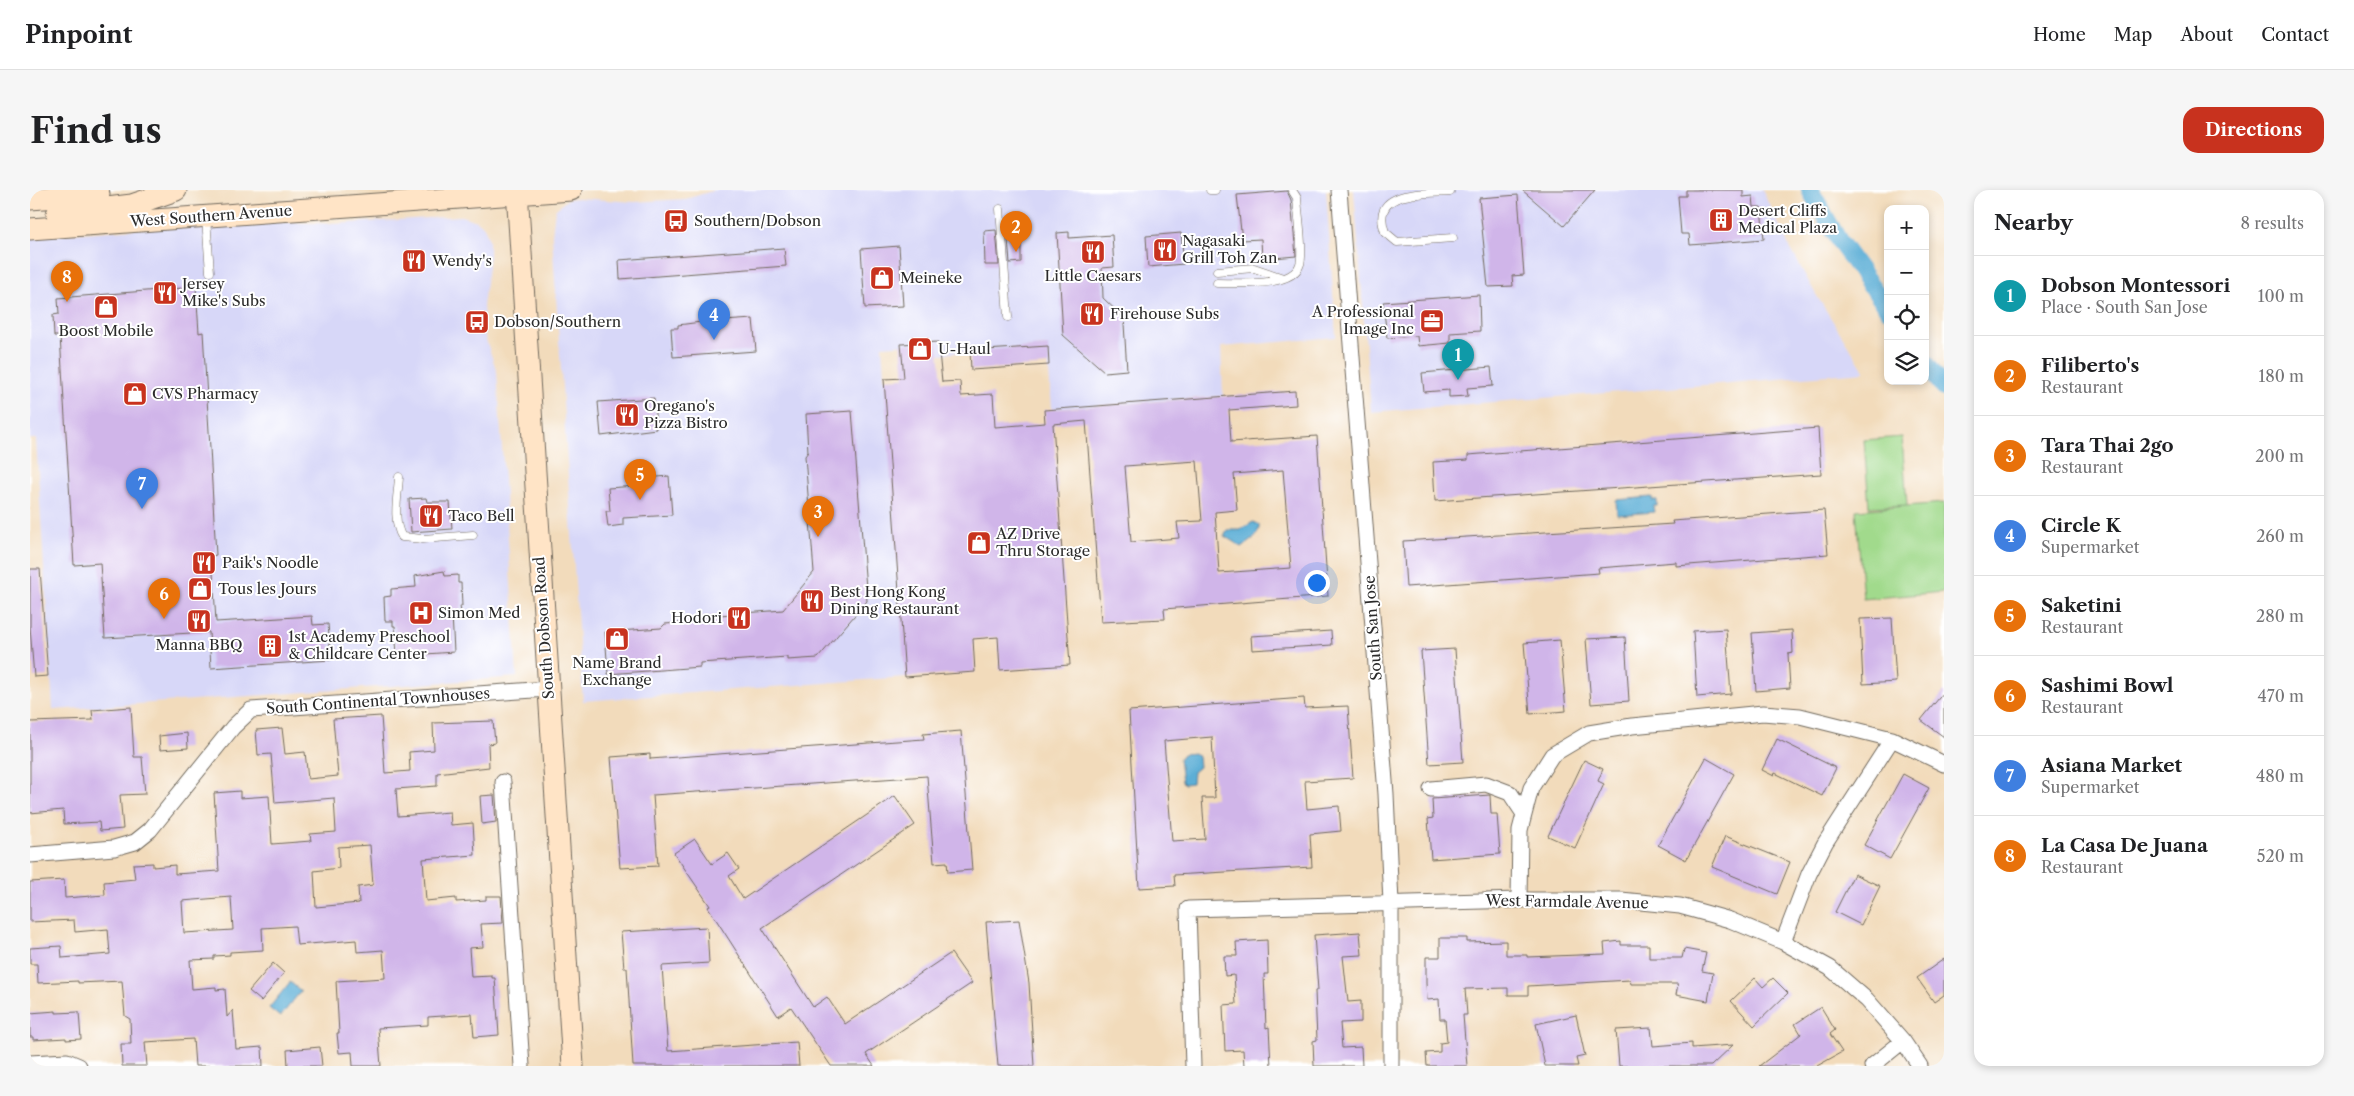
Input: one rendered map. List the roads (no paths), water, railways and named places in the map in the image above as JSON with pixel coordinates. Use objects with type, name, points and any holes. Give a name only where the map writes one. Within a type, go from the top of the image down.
[{"type":"main road","name":"West Southern Avenue","points":[[30,200],[150,190]]},
{"type":"main road","points":[[38,228],[63,212],[132,205],[176,190]]},
{"type":"main road","name":"West Southern Avenue","points":[[38,228],[517,192],[571,190]]},
{"type":"main road","name":"South Dobson Road","points":[[517,192],[572,1066]]},
{"type":"street","name":"South San Jose","points":[[1340,190],[1383,764],[1391,903],[1391,1066]]},
{"type":"street","name":"South Continental Townhouses","points":[[30,855],[114,848],[135,842],[150,830],[233,727],[252,710],[548,689]]},
{"type":"street","points":[[1519,900],[1520,830],[1530,788],[1552,755],[1589,733],[1632,726],[1763,713],[1800,716],[1892,739],[1944,764]]},
{"type":"street","points":[[1783,942],[1809,874],[1825,842],[1892,739]]},
{"type":"street","points":[[504,782],[522,1066]]},
{"type":"street","points":[[1431,789],[1486,784],[1510,793],[1524,814]]},
{"type":"street","name":"West Farmdale Avenue","points":[[1193,1066],[1188,909],[1519,900],[1621,900],[1680,906],[1730,920],[1783,942],[1830,968],[1867,1000],[1904,1041],[1920,1066]]},
{"type":"street","points":[[1872,1066],[1904,1041]]},
{"type":"street","points":[[30,1063],[67,1061],[79,1066]]},
{"type":"lane","points":[[1217,283],[1270,282],[1295,273],[1301,264],[1297,198],[1292,190]]},
{"type":"lane","points":[[1450,192],[1396,196],[1385,206],[1382,216],[1385,232],[1398,242],[1453,238]]},
{"type":"lane","points":[[1000,209],[1008,317]]},
{"type":"lane","points":[[206,216],[210,272]]},
{"type":"lane","points":[[1216,271],[1254,268],[1283,278]]},
{"type":"lane","points":[[399,477],[397,518],[398,531],[402,537],[423,539],[473,535]]},
{"type":"water","points":[[1652,497],[1652,500],[1657,500],[1657,506],[1653,506],[1654,512],[1617,515],[1616,500]]},
{"type":"water","points":[[1253,522],[1259,525],[1258,532],[1254,538],[1242,547],[1224,536],[1227,530],[1240,530]]},
{"type":"water","points":[[1194,753],[1198,756],[1199,767],[1193,772],[1192,783],[1184,784],[1182,782],[1179,759],[1183,754]]},
{"type":"water","points":[[290,982],[301,991],[280,1017],[269,1008]]},
{"type":"waterway","points":[[1810,190],[1839,241],[1884,303]]},
{"type":"waterway","points":[[1929,367],[1944,388]]},
{"type":"place","name":"Desert Cliffs Medical Plaza","points":[[1721,220]]},
{"type":"place","name":"Southern/Dobson","points":[[676,221]]},
{"type":"place","name":"Nagasaki Grill Toh Zan","points":[[1165,250]]},
{"type":"place","name":"Filiberto's","points":[[1016,252]]},
{"type":"place","name":"Little Caesars","points":[[1093,252]]},
{"type":"place","name":"Wendy's","points":[[414,261]]},
{"type":"place","name":"Meineke","points":[[882,278]]},
{"type":"place","name":"Jersey Mike's Subs","points":[[165,293]]},
{"type":"place","name":"La Casa De Juana","points":[[67,302]]},
{"type":"place","name":"Boost Mobile","points":[[106,307]]},
{"type":"place","name":"Firehouse Subs","points":[[1092,314]]},
{"type":"place","name":"A Professional Image Inc","points":[[1432,321]]},
{"type":"place","name":"Dobson/Southern","points":[[477,322]]},
{"type":"place","name":"Circle K","points":[[714,340]]},
{"type":"place","name":"U-Haul","points":[[920,349]]},
{"type":"place","name":"Dobson Montessori","points":[[1458,380]]},
{"type":"place","name":"CVS Pharmacy","points":[[135,394]]},
{"type":"place","name":"Oregano's Pizza Bistro","points":[[627,415]]},
{"type":"place","name":"Saketini","points":[[640,500]]},
{"type":"place","name":"Asiana Market","points":[[142,509]]},
{"type":"place","name":"Taco Bell","points":[[431,516]]},
{"type":"place","name":"Tara Thai 2go","points":[[818,537]]},
{"type":"place","name":"AZ Drive Thru Storage","points":[[979,543]]},
{"type":"place","name":"Paik's Noodle","points":[[204,563]]},
{"type":"place","name":"Tous les Jours","points":[[200,589]]},
{"type":"place","name":"Best Hong Kong Dining Restaurant","points":[[812,601]]},
{"type":"place","name":"Simon Med","points":[[421,613]]},
{"type":"place","name":"Hodori","points":[[739,618]]},
{"type":"place","name":"Sashimi Bowl","points":[[164,619]]},
{"type":"place","name":"Manna BBQ","points":[[199,621]]},
{"type":"place","name":"Name Brand Exchange","points":[[617,639]]},
{"type":"place","name":"1st Academy Preschool & Childcare Center","points":[[270,646]]}]
